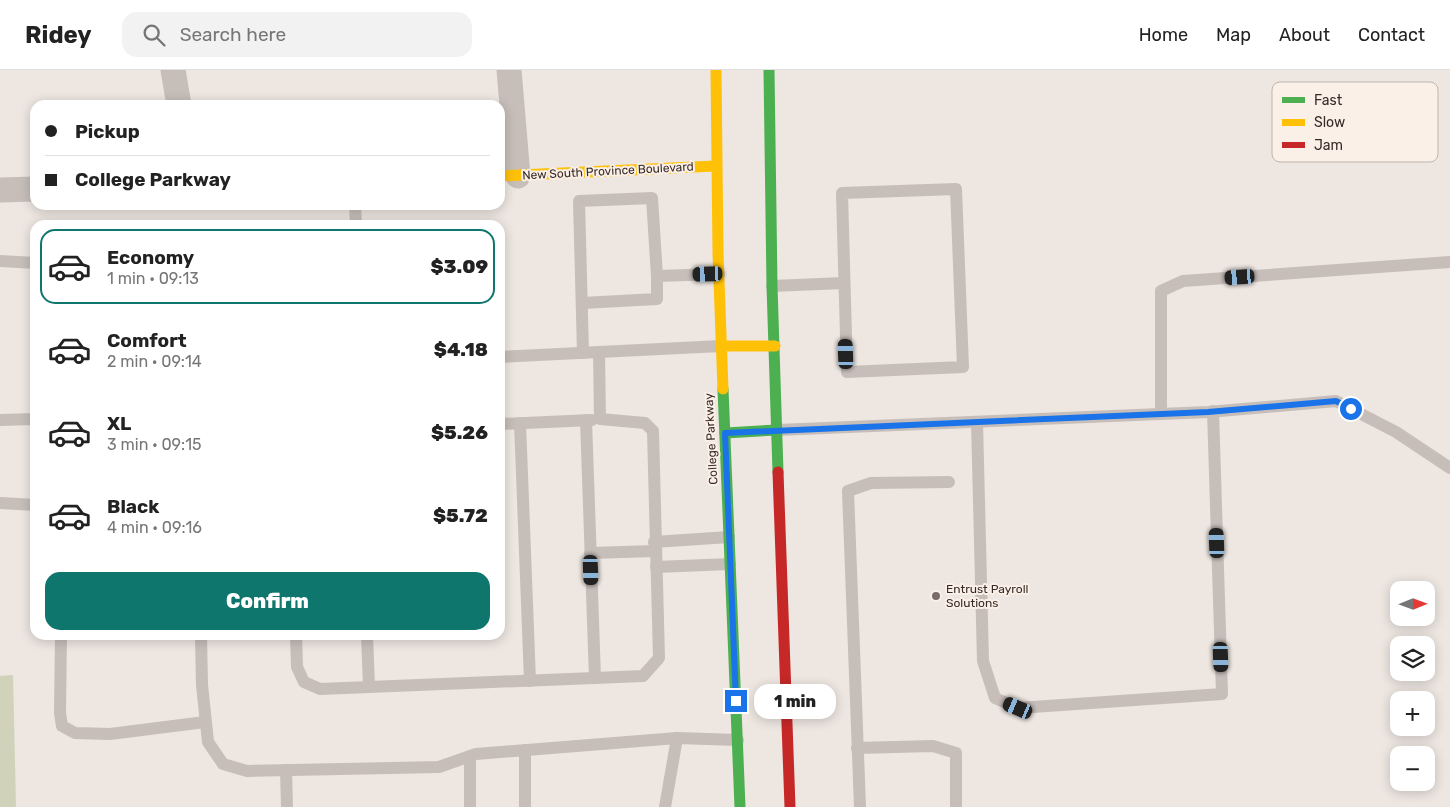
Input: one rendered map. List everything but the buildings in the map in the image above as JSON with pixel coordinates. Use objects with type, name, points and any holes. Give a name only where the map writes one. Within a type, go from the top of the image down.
[{"type":"main road","name":"College Parkway","points":[[716,70],[715,166],[740,807]]},
{"type":"main road","points":[[769,70],[772,286],[790,807]]},
{"type":"main road","name":"New South Province Boulevard","points":[[509,176],[715,166]]},
{"type":"main road","points":[[721,346],[775,346]]},
{"type":"main road","points":[[725,433],[777,430]]},
{"type":"street","points":[[173,70],[178,100]]},
{"type":"street","points":[[509,70],[509,176]]},
{"type":"street","points":[[0,190],[30,188]]},
{"type":"lane","points":[[956,189],[963,367],[847,372],[844,282],[842,193],[956,189]]},
{"type":"lane","points":[[582,303],[657,299],[652,198],[579,201],[582,303],[584,353]]},
{"type":"lane","points":[[0,261],[30,263]]},
{"type":"lane","points":[[1161,414],[1161,291],[1182,281],[1450,262]]},
{"type":"lane","points":[[657,276],[719,274]]},
{"type":"lane","points":[[772,286],[844,282]]},
{"type":"lane","points":[[505,357],[721,346]]},
{"type":"lane","points":[[599,352],[600,419]]},
{"type":"lane","points":[[777,430],[1161,414],[1336,401],[1396,432],[1450,468]]},
{"type":"lane","points":[[977,422],[984,661],[995,698],[1018,708],[1222,694],[1213,411]]},
{"type":"lane","points":[[0,420],[30,419]]},
{"type":"lane","points":[[296,640],[297,667],[304,682],[320,689],[644,676],[659,658],[652,431],[645,423],[600,419],[505,424]]},
{"type":"lane","points":[[586,420],[595,678]]},
{"type":"lane","points":[[520,423],[530,680]]},
{"type":"lane","points":[[860,807],[848,491],[871,483],[950,482]]},
{"type":"lane","points":[[0,504],[30,505]]},
{"type":"lane","points":[[590,552],[730,537]]},
{"type":"lane","points":[[656,567],[730,564]]},
{"type":"lane","points":[[61,640],[60,713],[62,726],[75,733],[110,734],[206,722]]},
{"type":"lane","points":[[202,640],[202,684],[208,742],[223,764],[247,771],[439,767],[476,754],[677,738],[738,740]]},
{"type":"lane","points":[[367,640],[369,687]]},
{"type":"lane","points":[[665,807],[677,738]]},
{"type":"lane","points":[[857,748],[932,746],[956,753],[956,807]]},
{"type":"lane","points":[[525,807],[526,750]]},
{"type":"lane","points":[[470,756],[470,807]]},
{"type":"lane","points":[[286,770],[287,807]]},
{"type":"green space","points":[[13,675],[16,807],[0,807],[0,676]]},
{"type":"traffic: fast","points":[[769,70],[772,286],[778,472]]},
{"type":"traffic: fast","points":[[723,389],[740,807]]},
{"type":"traffic: fast","points":[[725,433],[777,430]]},
{"type":"traffic: slow","points":[[716,70],[718,254],[723,389]]},
{"type":"traffic: slow","points":[[505,176],[715,166]]},
{"type":"traffic: slow","points":[[721,346],[775,346]]},
{"type":"traffic: jam","points":[[778,472],[790,807]]},
{"type":"place","name":"Entrust Payroll Solutions","points":[[936,596]]},
{"type":"route","points":[[736,701],[725,433],[1208,412],[1336,401],[1351,409]]}]
